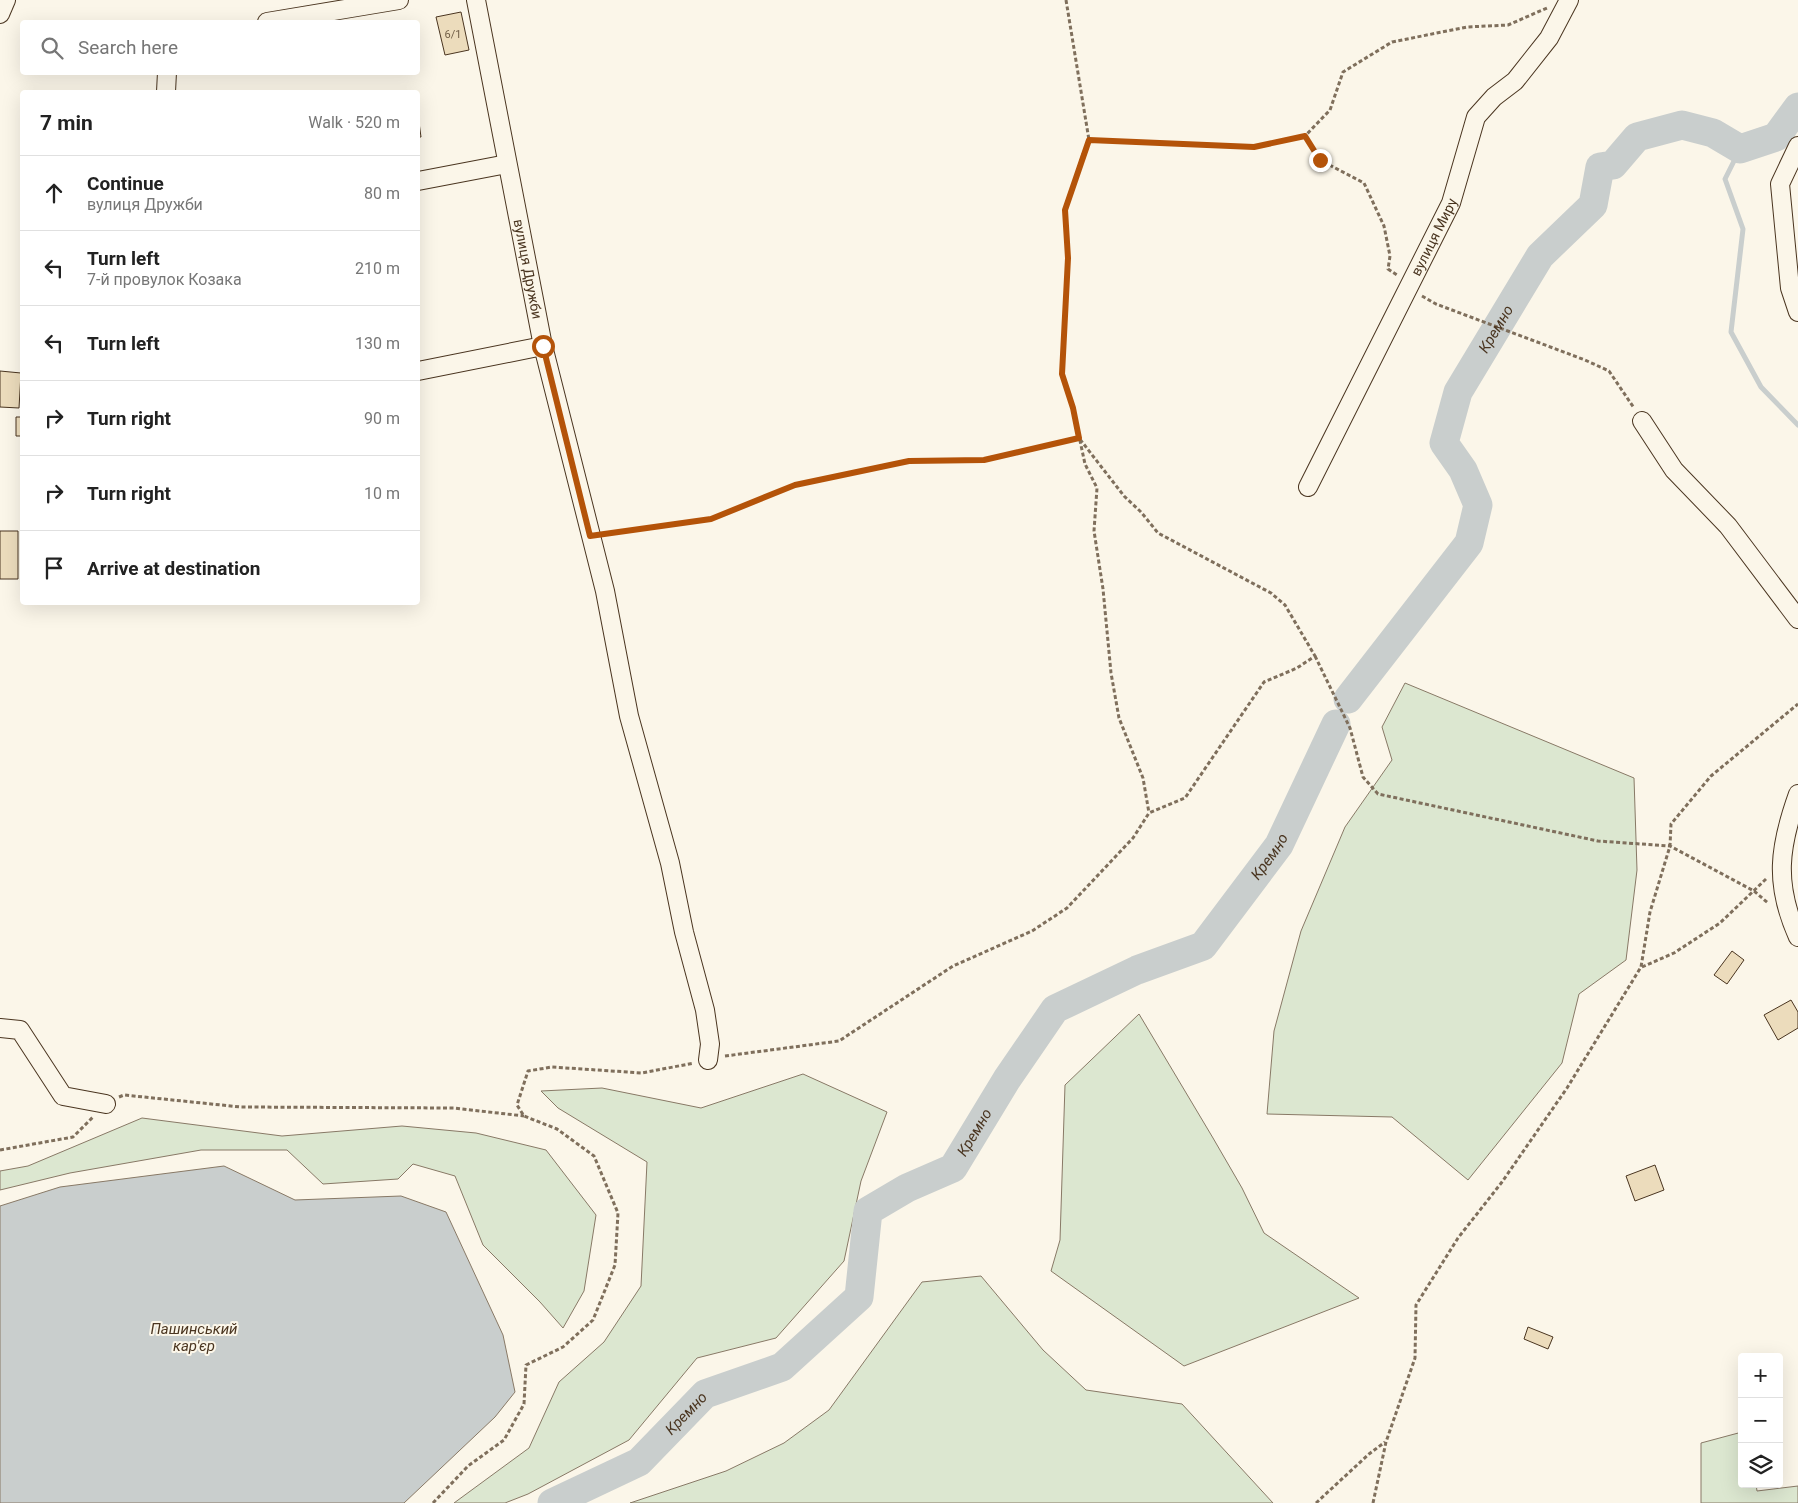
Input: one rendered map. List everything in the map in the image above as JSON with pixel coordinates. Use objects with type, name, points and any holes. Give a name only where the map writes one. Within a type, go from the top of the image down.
[{"type":"street","points":[[0,14],[6,0]]},
{"type":"street","points":[[279,20],[399,0]]},
{"type":"street","name":"вулиця Дружби","points":[[476,0],[543,346],[605,591],[629,716],[670,863],[684,932],[705,1010],[710,1044],[708,1060]]},
{"type":"street","name":"вулиця Миру","points":[[1308,487],[1451,203],[1476,117],[1494,97],[1515,81],[1549,38],[1569,0]]},
{"type":"street","points":[[166,90],[167,75]]},
{"type":"street","points":[[1798,146],[1780,184],[1790,288],[1798,312]]},
{"type":"street","points":[[420,181],[507,164]]},
{"type":"street","points":[[420,371],[543,346]]},
{"type":"street","points":[[1642,421],[1674,470],[1728,526],[1798,619]]},
{"type":"street","points":[[1798,794],[1780,857],[1786,904],[1798,937]]},
{"type":"street","points":[[0,1028],[20,1030],[63,1096],[106,1104]]},
{"type":"path","points":[[1066,0],[1089,140],[1065,210],[1068,258],[1062,374],[1073,408],[1085,464],[1097,488],[1094,531],[1103,588],[1111,674],[1119,718],[1143,778],[1149,813]]},
{"type":"path","points":[[1089,140],[1254,147],[1305,136],[1330,110],[1343,72],[1392,42],[1467,27],[1508,25],[1548,7]]},
{"type":"path","points":[[1305,136],[1320,160],[1364,183],[1384,226],[1390,256],[1388,268],[1436,304],[1585,360],[1609,371],[1642,421]]},
{"type":"path","points":[[590,536],[711,519],[795,485],[900,463],[984,460],[1079,438]]},
{"type":"path","points":[[1079,438],[1124,496],[1141,512],[1158,533],[1271,593],[1285,605],[1315,656],[1350,728],[1363,776],[1378,794],[1598,841],[1670,846],[1754,891],[1769,903]]},
{"type":"path","points":[[524,1116],[517,1105],[528,1071],[552,1067],[642,1073],[737,1053],[839,1041],[953,966],[1032,931],[1067,908],[1133,838],[1149,813],[1185,798],[1264,682],[1297,668],[1315,656]]},
{"type":"path","points":[[1373,1503],[1386,1442],[1415,1358],[1416,1305],[1458,1238],[1502,1182],[1567,1088],[1642,967],[1650,912],[1670,846],[1671,824],[1711,776],[1798,704]]},
{"type":"path","points":[[1642,967],[1674,953],[1720,923],[1754,891]]},
{"type":"path","points":[[0,1150],[73,1137],[106,1104],[124,1095],[241,1107],[454,1108],[524,1116],[557,1128],[594,1156],[618,1213],[615,1265],[593,1320],[563,1347],[526,1366],[524,1404],[504,1440],[468,1466],[433,1503]]},
{"type":"path","points":[[1316,1503],[1369,1454],[1386,1442]]},
{"type":"green space","points":[[1405,683],[1634,778],[1637,870],[1626,960],[1579,994],[1562,1063],[1468,1180],[1392,1117],[1267,1114],[1274,1031],[1301,931],[1345,827],[1392,760],[1382,727]]},
{"type":"green space","points":[[1139,1014],[1242,1188],[1264,1233],[1359,1298],[1184,1366],[1051,1271],[1060,1240],[1065,1085]]},
{"type":"green space","points":[[803,1074],[887,1112],[861,1181],[844,1261],[776,1338],[697,1358],[629,1440],[528,1494],[505,1503],[454,1503],[529,1448],[559,1382],[604,1342],[641,1286],[647,1162],[558,1108],[541,1091],[602,1088],[701,1108]]},
{"type":"green space","points":[[142,1118],[282,1136],[402,1126],[476,1133],[546,1150],[596,1215],[584,1291],[563,1328],[483,1245],[455,1176],[413,1164],[398,1179],[323,1184],[287,1150],[201,1150],[70,1173],[0,1190],[0,1171],[28,1166]]},
{"type":"green space","points":[[981,1276],[1043,1350],[1086,1390],[1182,1404],[1273,1503],[630,1503],[726,1471],[784,1443],[829,1410],[922,1282]]},
{"type":"green space","points":[[1738,1433],[1738,1488],[1757,1488],[1757,1491],[1798,1486],[1798,1503],[1701,1503],[1701,1443]]},
{"type":"water","name":"Пашинський кар'єр","points":[[224,1166],[295,1200],[401,1196],[446,1212],[503,1335],[515,1392],[495,1417],[404,1503],[0,1503],[0,1206],[60,1187]]},
{"type":"building","points":[[461,12],[469,50],[445,55],[436,17]]},
{"type":"building","points":[[0,371],[20,373],[19,408],[0,407]]},
{"type":"building","points":[[16,417],[20,417],[20,436],[16,436]]},
{"type":"building","points":[[0,531],[18,531],[18,579],[0,579]]},
{"type":"building","points":[[1732,951],[1744,960],[1727,984],[1714,975]]},
{"type":"building","points":[[1791,1000],[1798,1012],[1798,1028],[1778,1040],[1764,1015]]},
{"type":"building","points":[[1655,1165],[1664,1190],[1635,1201],[1626,1176]]},
{"type":"building","points":[[1528,1327],[1553,1337],[1548,1349],[1524,1339]]},
{"type":"waterway","name":"Кремно","points":[[1348,699],[1469,543],[1478,505],[1463,470],[1444,443],[1458,392],[1540,256],[1593,205],[1600,167],[1613,165],[1637,137],[1682,125],[1713,133],[1740,149],[1776,137],[1798,107]]},
{"type":"waterway","points":[[1740,149],[1725,179],[1743,229],[1731,332],[1761,387],[1798,425]]},
{"type":"waterway","name":"Кремно","points":[[552,1503],[639,1462],[705,1394],[782,1367],[859,1297],[868,1211],[907,1188],[953,1168],[1007,1079],[1055,1009],[1137,970],[1203,946],[1279,845],[1336,724]]},
{"type":"route","points":[[543,346],[590,536],[711,519],[795,485],[909,461],[984,460],[1079,438],[1073,408],[1062,374],[1068,258],[1065,210],[1089,140],[1254,147],[1305,136],[1320,160]]}]
